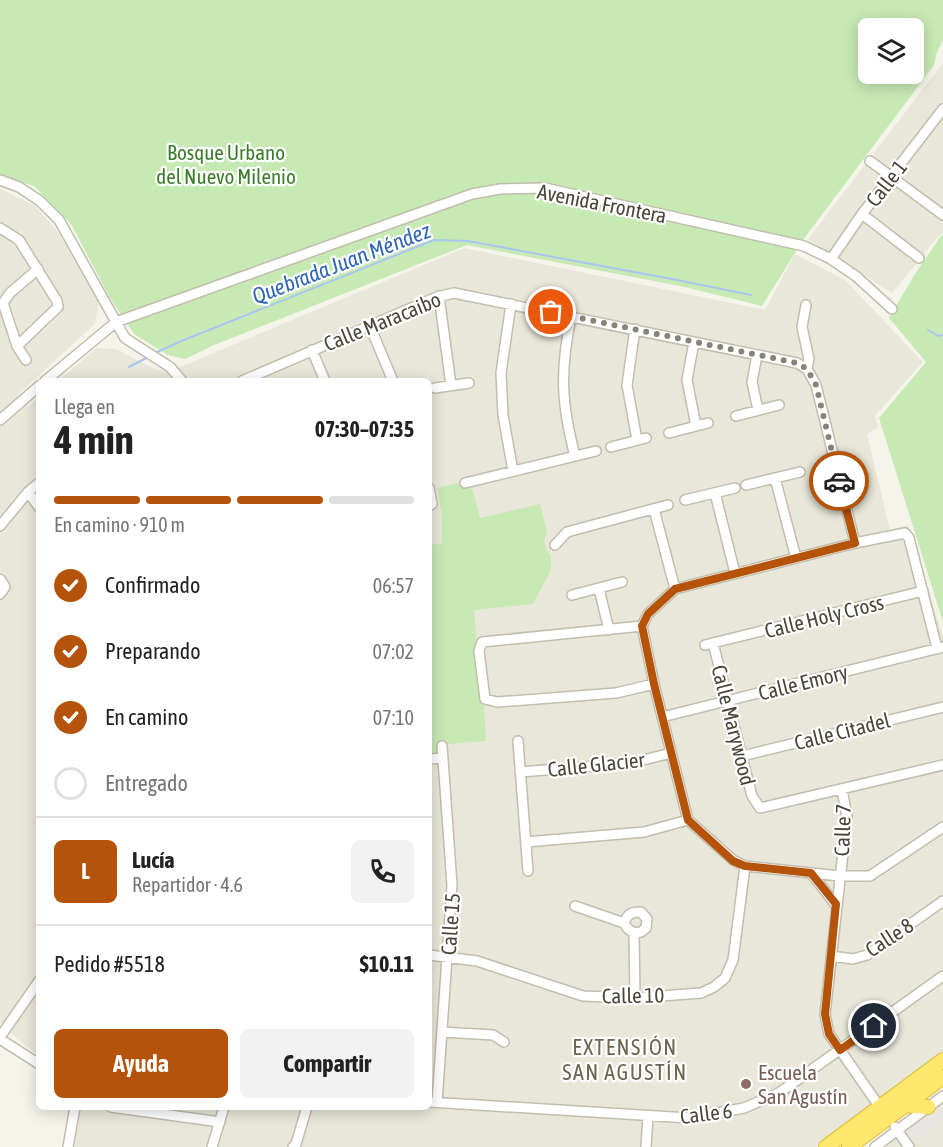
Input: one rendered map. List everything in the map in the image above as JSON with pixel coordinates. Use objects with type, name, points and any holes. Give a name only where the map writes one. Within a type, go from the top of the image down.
[{"type":"highway","points":[[849,1147],[884,1112],[943,1060]]},
{"type":"highway","points":[[826,1147],[884,1112],[903,1105],[943,1077]]},
{"type":"highway","points":[[903,1105],[928,1107]]},
{"type":"street","name":"Calle 1","points":[[831,259],[862,214],[943,109]]},
{"type":"street","points":[[870,161],[943,215]]},
{"type":"street","points":[[0,180],[19,187],[40,201],[59,220],[125,338],[157,358],[180,378]]},
{"type":"street","name":"Avenida Frontera","points":[[49,378],[116,322],[472,194],[500,189],[545,188],[804,246],[831,259],[857,277],[892,309]]},
{"type":"street","points":[[862,214],[919,258]]},
{"type":"street","points":[[0,228],[19,240],[55,296],[58,307],[17,346]]},
{"type":"street","points":[[26,360],[17,346],[3,303],[10,293],[38,269]]},
{"type":"street","name":"Calle Maracaibo","points":[[255,378],[312,350],[439,296],[454,293],[797,363],[807,369]]},
{"type":"street","points":[[439,296],[451,385]]},
{"type":"street","points":[[511,304],[501,373],[503,415],[513,471]]},
{"type":"street","points":[[806,305],[801,327],[808,358],[807,369],[816,385],[855,543]]},
{"type":"street","points":[[572,317],[565,347],[562,387],[566,422],[575,456]]},
{"type":"street","points":[[370,326],[392,378]]},
{"type":"street","points":[[612,447],[642,439],[627,385],[635,329]]},
{"type":"street","points":[[694,342],[687,380],[696,426]]},
{"type":"street","points":[[312,350],[324,378]]},
{"type":"street","points":[[757,355],[752,382],[758,410]]},
{"type":"street","points":[[435,388],[469,383]]},
{"type":"street","points":[[0,420],[36,389]]},
{"type":"street","points":[[736,416],[779,405]]},
{"type":"street","points":[[669,433],[708,423]]},
{"type":"street","points":[[465,483],[596,451]]},
{"type":"street","points":[[746,485],[800,472]]},
{"type":"street","points":[[775,478],[796,558]]},
{"type":"street","points":[[0,526],[36,485]]},
{"type":"street","points":[[685,500],[735,488]]},
{"type":"street","points":[[28,492],[36,503]]},
{"type":"street","points":[[716,494],[735,573]]},
{"type":"street","points":[[555,544],[567,532],[668,505]]},
{"type":"street","points":[[654,509],[675,589]]},
{"type":"street","points":[[940,648],[911,544],[905,533],[855,543],[675,589],[648,614],[642,626],[688,820],[733,861],[745,866],[840,876],[870,876],[943,827]]},
{"type":"street","points":[[0,579],[5,587],[0,594]]},
{"type":"street","points":[[572,595],[622,582]]},
{"type":"street","points":[[599,589],[609,630]]},
{"type":"street","name":"Calle Holy Cross","points":[[724,641],[923,591]]},
{"type":"street","points":[[642,626],[482,642],[479,651],[485,699],[497,702],[616,693],[654,684]]},
{"type":"street","name":"Calle Marywood","points":[[724,641],[709,644],[728,701],[752,796],[760,808],[842,789]]},
{"type":"street","name":"Calle Emory","points":[[662,717],[940,648]]},
{"type":"street","name":"Calle Citadel","points":[[742,756],[943,707]]},
{"type":"street","points":[[518,741],[528,871]]},
{"type":"street","name":"Calle 15","points":[[433,1102],[442,1032],[452,885],[442,746]]},
{"type":"street","name":"Calle Glacier","points":[[520,772],[630,763],[671,753]]},
{"type":"street","points":[[432,759],[442,759]]},
{"type":"street","points":[[842,789],[943,765]]},
{"type":"street","name":"Calle 7","points":[[842,789],[847,817],[825,1014],[829,1034],[909,1147]]},
{"type":"street","points":[[526,842],[644,832],[688,820]]},
{"type":"street","name":"Calle 10","points":[[432,955],[477,961],[583,996],[635,998],[701,993],[714,987],[724,978],[733,960],[745,866]]},
{"type":"street","points":[[811,873],[836,904]]},
{"type":"street","name":"Calle 8","points":[[831,956],[853,959],[867,955],[943,901]]},
{"type":"street","points":[[574,906],[624,923],[634,933],[641,932],[645,928],[647,919],[641,912],[632,912],[624,923]]},
{"type":"street","points":[[634,933],[635,998]]},
{"type":"street","name":"Calle 6","points":[[433,1102],[689,1118],[744,1108],[779,1093],[943,976]]},
{"type":"street","points":[[36,985],[0,1038],[36,1062]]},
{"type":"street","points":[[442,1032],[493,1035],[504,1041]]},
{"type":"street","points":[[875,1147],[943,1096]]},
{"type":"street","points":[[68,1147],[74,1110]]},
{"type":"street","points":[[133,1110],[220,1122]]},
{"type":"street","points":[[212,1147],[223,1110]]},
{"type":"street","points":[[293,1147],[296,1144],[306,1110]]},
{"type":"street","points":[[646,1147],[648,1117]]},
{"type":"shaded area","points":[[943,63],[943,231],[892,293],[808,239]]},
{"type":"shaded area","points":[[0,189],[34,205],[57,230],[99,302],[95,324],[17,395],[28,406],[36,399],[36,1054],[0,1022]]},
{"type":"shaded area","points":[[464,248],[765,310],[795,254],[845,280],[923,362],[875,416],[878,427],[867,434],[890,530],[908,525],[943,636],[943,1052],[816,1147],[75,1147],[80,1110],[432,1110],[432,378],[62,378],[97,348],[116,349],[152,368],[168,372]]},
{"type":"shaded area","points":[[943,1104],[943,1147],[883,1147],[892,1140]]},
{"type":"shaded area","points":[[943,1105],[943,1120],[915,1140],[909,1132],[910,1129]]},
{"type":"green space","name":"Bosque Urbano del Nuevo Milenio","points":[[0,0],[943,0],[943,40],[934,65],[924,78],[924,18],[858,18],[858,84],[920,84],[803,240],[762,306],[685,287],[467,245],[214,345],[185,359],[168,355],[134,334],[110,298],[71,224],[34,186],[0,175]]},
{"type":"green space","points":[[943,233],[943,622],[879,418],[926,362],[889,318]]},
{"type":"green space","points":[[463,482],[467,489],[472,488],[480,518],[540,504],[547,532],[544,540],[546,550],[551,556],[551,570],[533,604],[474,610],[486,741],[437,745],[436,753],[432,754],[432,545],[442,543],[442,515],[437,488]]},
{"type":"waterway","name":"Quebrada Juan Méndez","points":[[155,353],[434,240],[468,241],[751,295]]},
{"type":"waterway","name":"Quebrada Juan Méndez","points":[[928,330],[938,336],[943,335]]},
{"type":"waterway","name":"Quebrada Juan Méndez","points":[[129,367],[148,357]]},
{"type":"way so far","points":[[551,312],[797,363],[807,369],[816,385],[839,481]]},
{"type":"place","name":"Escuela San Agustín","points":[[746,1084]]},
{"type":"district","name":"EXTENSIÓN SAN AGUSTÍN","points":[[625,1060]]},
{"type":"route","points":[[839,481],[855,543],[675,589],[648,614],[642,626],[688,820],[733,861],[745,866],[811,873],[836,904],[825,1014],[829,1034],[840,1050],[874,1026]]}]
